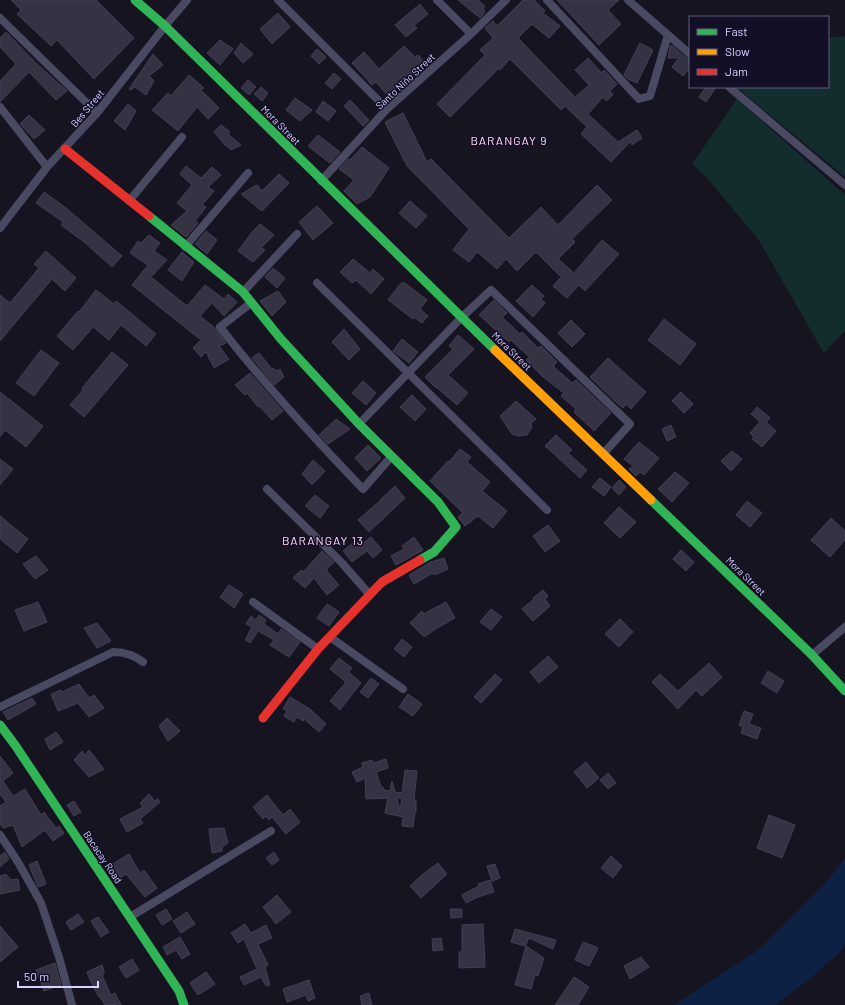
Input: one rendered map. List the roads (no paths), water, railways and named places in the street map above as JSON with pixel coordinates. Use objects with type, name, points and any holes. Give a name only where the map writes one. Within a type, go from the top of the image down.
[{"type":"street","name":"Mora Street","points":[[135,0],[166,26],[461,318],[812,655],[845,691]]},
{"type":"street","name":"Bes Street","points":[[0,228],[48,167],[97,113],[187,0]]},
{"type":"street","points":[[278,0],[387,109]]},
{"type":"street","points":[[437,0],[471,34]]},
{"type":"street","name":"Santo Niño Street","points":[[321,181],[387,109],[471,34],[506,0]]},
{"type":"street","points":[[547,0],[639,99],[650,96],[668,35]]},
{"type":"street","points":[[628,0],[689,53]]},
{"type":"street","points":[[0,18],[97,113]]},
{"type":"street","points":[[730,88],[845,185]]},
{"type":"street","points":[[0,107],[48,167]]},
{"type":"street","points":[[129,201],[182,137]]},
{"type":"street","points":[[65,149],[185,247],[243,292],[280,338],[359,424],[438,502],[456,527],[434,552],[382,582],[318,649],[263,718]]},
{"type":"street","points":[[185,247],[248,173]]},
{"type":"street","points":[[243,292],[297,234]]},
{"type":"street","points":[[317,283],[547,510]]},
{"type":"street","points":[[359,424],[407,372],[491,290],[630,424],[603,454]]},
{"type":"street","points":[[251,303],[220,327],[311,436],[363,489],[390,456]]},
{"type":"street","points":[[267,489],[342,563],[370,595]]},
{"type":"street","points":[[253,602],[318,649]]},
{"type":"street","points":[[812,655],[845,627]]},
{"type":"street","points":[[330,637],[403,689]]},
{"type":"street","points":[[0,707],[113,652],[121,652],[135,656],[143,662]]},
{"type":"street","name":"Bacacay Road","points":[[0,725],[16,745],[179,991],[184,1005]]},
{"type":"street","points":[[130,917],[271,831]]},
{"type":"street","points":[[0,835],[18,862],[41,903],[59,957],[72,1005]]},
{"type":"water","points":[[845,858],[845,943],[841,951],[811,978],[775,1005],[674,1005],[760,949],[825,884]]},
{"type":"district","name":"BARANGAY 9","points":[[509,141]]},
{"type":"district","name":"BARANGAY 13","points":[[323,541]]}]
